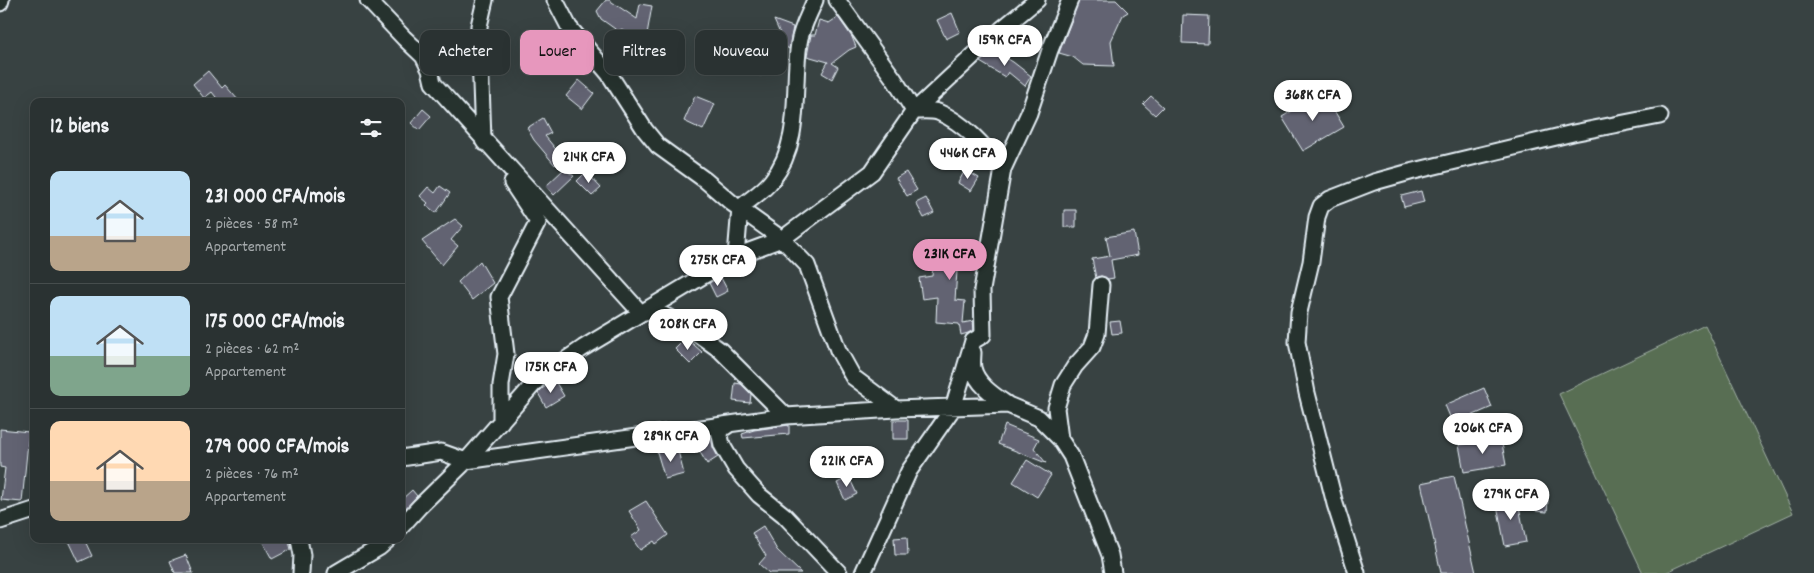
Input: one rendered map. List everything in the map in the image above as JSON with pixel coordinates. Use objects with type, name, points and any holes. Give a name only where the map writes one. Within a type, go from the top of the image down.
[{"type":"street","points":[[368,0],[423,56],[430,70],[433,83],[640,313]]},
{"type":"street","points":[[485,0],[479,26],[483,140],[538,222],[499,297],[506,354],[501,385],[501,422]]},
{"type":"street","points":[[555,0],[570,27],[609,74],[645,130],[658,146],[677,158],[733,204],[782,239],[808,265],[838,350],[853,376],[896,409]]},
{"type":"street","points":[[736,256],[740,208],[772,181],[782,163],[791,139],[796,109],[796,73],[799,41],[815,0]]},
{"type":"street","points":[[837,0],[914,111]]},
{"type":"street","points":[[405,522],[466,461],[539,378],[582,348],[736,256],[782,239],[872,172],[914,111],[1003,28],[1037,0]]},
{"type":"street","points":[[863,573],[909,471],[953,408],[972,341],[983,334],[982,290],[1003,168],[1029,113],[1050,50],[1070,0]]},
{"type":"street","points":[[914,111],[936,112],[954,122],[979,140],[1003,168]]},
{"type":"street","points":[[1357,573],[1335,504],[1307,393],[1297,342],[1299,312],[1311,262],[1317,217],[1321,206],[1330,199],[1374,182],[1410,172],[1660,116]]},
{"type":"street","points":[[1060,439],[1056,408],[1062,384],[1092,347],[1098,334],[1101,285]]},
{"type":"street","points":[[640,313],[654,310],[692,330],[720,350],[786,416]]},
{"type":"street","points":[[972,341],[973,368],[979,381],[1008,405],[1039,418],[1060,439],[1071,456],[1110,555],[1113,573]]},
{"type":"street","points":[[405,457],[441,452],[466,461],[786,416],[896,409],[1008,405]]},
{"type":"street","points":[[728,425],[719,431],[722,445],[736,469],[759,495],[784,515],[839,573]]},
{"type":"street","points":[[0,521],[30,511]]},
{"type":"street","points":[[300,543],[302,555],[301,573]]},
{"type":"street","points":[[359,573],[357,563],[383,543]]},
{"type":"street","points":[[336,573],[368,554]]},
{"type":"green space","points":[[1705,325],[1793,513],[1665,573],[1643,573],[1559,394]]},
{"type":"building","points":[[606,0],[609,0],[637,19],[640,4],[652,6],[648,30],[617,30],[601,19],[597,11]]},
{"type":"building","points":[[1079,0],[1116,0],[1128,12],[1123,15],[1111,41],[1114,66],[1083,65],[1073,57],[1059,53]]},
{"type":"building","points":[[952,13],[960,32],[946,39],[937,20]]},
{"type":"building","points":[[1183,15],[1209,16],[1208,44],[1182,43]]},
{"type":"building","points":[[838,17],[852,37],[856,47],[832,63],[838,67],[832,79],[822,73],[828,62],[807,56],[811,35],[815,35],[819,20],[829,23]]},
{"type":"building","points":[[774,20],[793,27],[789,49],[787,48],[787,30],[778,30]]},
{"type":"building","points":[[1020,27],[1043,41],[1038,52],[1014,37]]},
{"type":"building","points":[[993,50],[1031,76],[1025,86],[1008,72],[1005,77],[980,62]]},
{"type":"building","points":[[208,71],[222,88],[225,85],[236,98],[217,98],[212,92],[204,98],[193,84]]},
{"type":"building","points":[[579,80],[594,93],[582,109],[566,96]]},
{"type":"building","points":[[1323,92],[1344,127],[1303,151],[1282,117]]},
{"type":"building","points":[[695,96],[715,104],[703,130],[684,121]]},
{"type":"building","points":[[1151,96],[1163,107],[1155,115],[1143,104]]},
{"type":"building","points":[[423,109],[431,116],[419,130],[411,123]]},
{"type":"building","points":[[543,118],[551,133],[545,136],[563,158],[555,165],[534,140],[527,128]]},
{"type":"building","points":[[564,169],[574,176],[554,195],[546,186]]},
{"type":"building","points":[[965,170],[979,178],[971,191],[958,183]]},
{"type":"building","points":[[586,172],[601,188],[592,196],[577,181]]},
{"type":"building","points":[[906,172],[917,190],[907,196],[896,178]]},
{"type":"building","points":[[440,186],[450,193],[436,213],[426,205],[428,203],[420,196],[428,187],[435,193]]},
{"type":"building","points":[[1421,191],[1424,202],[1404,207],[1401,196]]},
{"type":"building","points":[[926,198],[934,213],[924,218],[916,203]]},
{"type":"building","points":[[1064,210],[1076,210],[1076,227],[1064,227]]},
{"type":"building","points":[[455,219],[463,226],[451,240],[458,246],[442,265],[422,241]]},
{"type":"building","points":[[1134,232],[1138,255],[1111,260],[1114,278],[1108,279],[1101,276],[1096,278],[1092,259],[1110,256],[1106,237]]},
{"type":"building","points":[[979,242],[976,270],[957,271],[955,300],[965,301],[963,323],[973,321],[974,330],[961,335],[959,324],[936,322],[937,297],[922,299],[919,278],[932,276],[931,245]]},
{"type":"building","points":[[480,261],[493,283],[472,300],[458,282]]},
{"type":"building","points":[[720,276],[728,291],[716,297],[709,283]]},
{"type":"building","points":[[1120,321],[1122,333],[1112,334],[1110,322]]},
{"type":"building","points":[[686,338],[702,352],[690,364],[675,349]]},
{"type":"building","points":[[555,381],[564,396],[546,407],[538,393]]},
{"type":"building","points":[[735,383],[741,384],[751,394],[750,403],[733,401]]},
{"type":"building","points":[[1484,388],[1492,407],[1453,424],[1445,405]]},
{"type":"building","points":[[893,420],[908,420],[908,439],[893,439]]},
{"type":"building","points":[[789,425],[789,434],[743,438],[742,434],[754,430]]},
{"type":"building","points":[[1005,425],[1039,439],[1034,448],[1046,463],[998,444]]},
{"type":"building","points":[[0,429],[29,432],[22,502],[1,500],[5,468],[0,467]]},
{"type":"building","points":[[711,438],[718,457],[707,464],[697,447]]},
{"type":"building","points":[[1501,438],[1506,465],[1464,472],[1459,445]]},
{"type":"building","points":[[677,447],[684,474],[665,479],[657,452]]},
{"type":"building","points":[[1027,460],[1051,475],[1037,497],[1013,482]]},
{"type":"building","points":[[1454,476],[1476,573],[1441,573],[1421,483]]},
{"type":"building","points":[[849,477],[857,494],[845,500],[837,483]]},
{"type":"building","points":[[412,490],[417,496],[405,509],[405,496]]},
{"type":"building","points":[[1517,496],[1526,542],[1505,546],[1496,500]]},
{"type":"building","points":[[1537,499],[1548,500],[1547,512],[1536,511]]},
{"type":"building","points":[[646,501],[668,535],[656,544],[654,541],[640,550],[631,537],[641,530],[629,511]]},
{"type":"building","points":[[763,526],[777,550],[801,573],[769,573],[759,564],[766,556],[752,533]]},
{"type":"building","points":[[907,537],[908,555],[895,555],[894,538]]},
{"type":"building","points":[[70,543],[86,543],[92,556],[79,562]]},
{"type":"building","points":[[263,543],[289,543],[291,549],[272,559]]},
{"type":"building","points":[[186,555],[193,573],[175,573],[170,561]]}]
